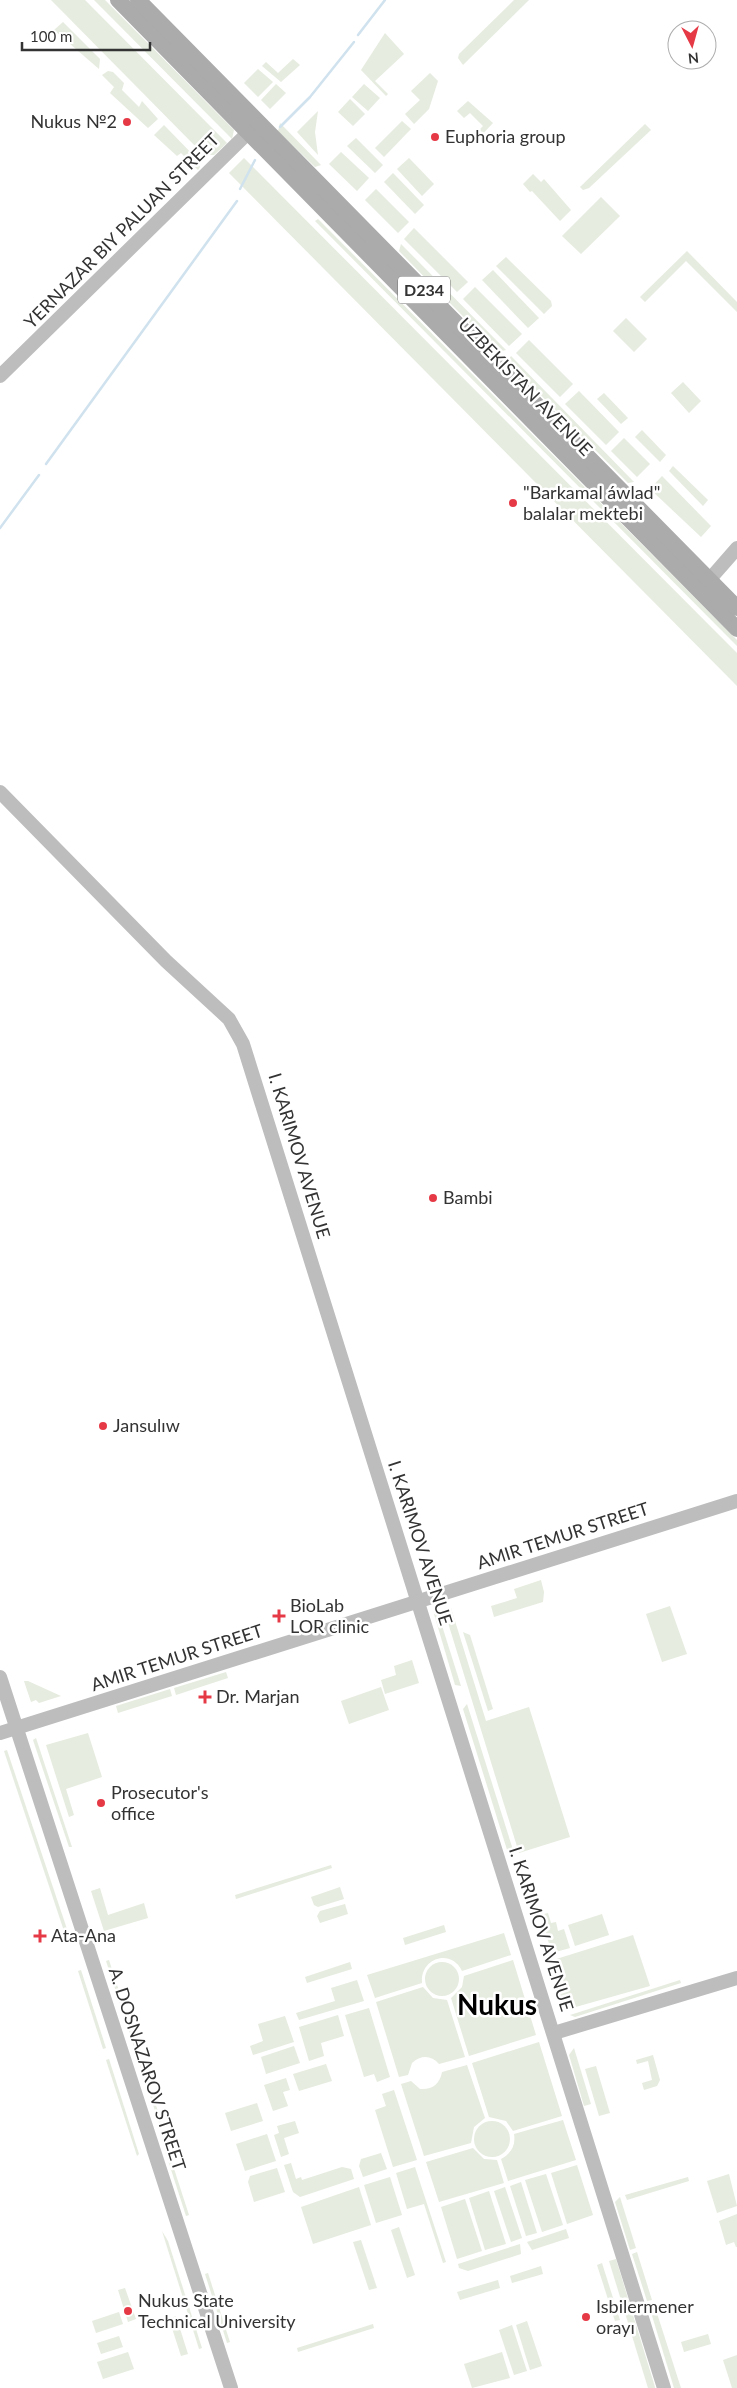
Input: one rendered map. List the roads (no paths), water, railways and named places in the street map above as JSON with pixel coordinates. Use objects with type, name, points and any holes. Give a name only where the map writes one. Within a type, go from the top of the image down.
[{"type":"main road","name":"UZBEKISTAN AVENUE","points":[[118,0],[254,127],[704,586],[737,629]]},
{"type":"main road","name":"UZBEKISTAN AVENUE","points":[[138,0],[254,127],[680,572],[737,608]]},
{"type":"main road","name":"YERNAZAR BIY PALUAN STREET","points":[[0,376],[254,127]]},
{"type":"main road","points":[[704,586],[737,548]]},
{"type":"main road","name":"I. KARIMOV AVENUE","points":[[0,792],[166,961],[229,1020],[243,1044],[664,2388]]},
{"type":"main road","name":"AMIR TEMUR STREET","points":[[0,1733],[737,1501]]},
{"type":"main road","name":"A. DOSNAZAROV STREET","points":[[0,1677],[231,2388]]},
{"type":"main road","points":[[554,2033],[737,1978]]},
{"type":"waterway","points":[[358,35],[385,0]]},
{"type":"waterway","points":[[280,127],[310,97],[354,42]]},
{"type":"waterway","points":[[240,189],[255,160]]},
{"type":"waterway","points":[[46,464],[237,201]]},
{"type":"waterway","points":[[0,528],[39,475]]},
{"type":"place","name":"Nukus №2","points":[[127,122]]},
{"type":"place","name":"Euphoria group","points":[[435,137]]},
{"type":"place","name":"\"Barkamal áwlad\" balalar mektebi","points":[[513,503]]},
{"type":"place","name":"Bambi","points":[[433,1198]]},
{"type":"place","name":"Jansulıw","points":[[103,1426]]},
{"type":"place","name":"BioLab LOR clinic","points":[[279,1616]]},
{"type":"place","name":"Dr. Marjan","points":[[205,1697]]},
{"type":"place","name":"Prosecutor's office","points":[[101,1803]]},
{"type":"place","name":"Ata-Ana","points":[[40,1936]]},
{"type":"place","name":"Nukus State Technical University","points":[[128,2311]]},
{"type":"place","name":"Isbilermener orayı","points":[[586,2317]]},
{"type":"district","name":"Nukus","points":[[497,2005]]}]
